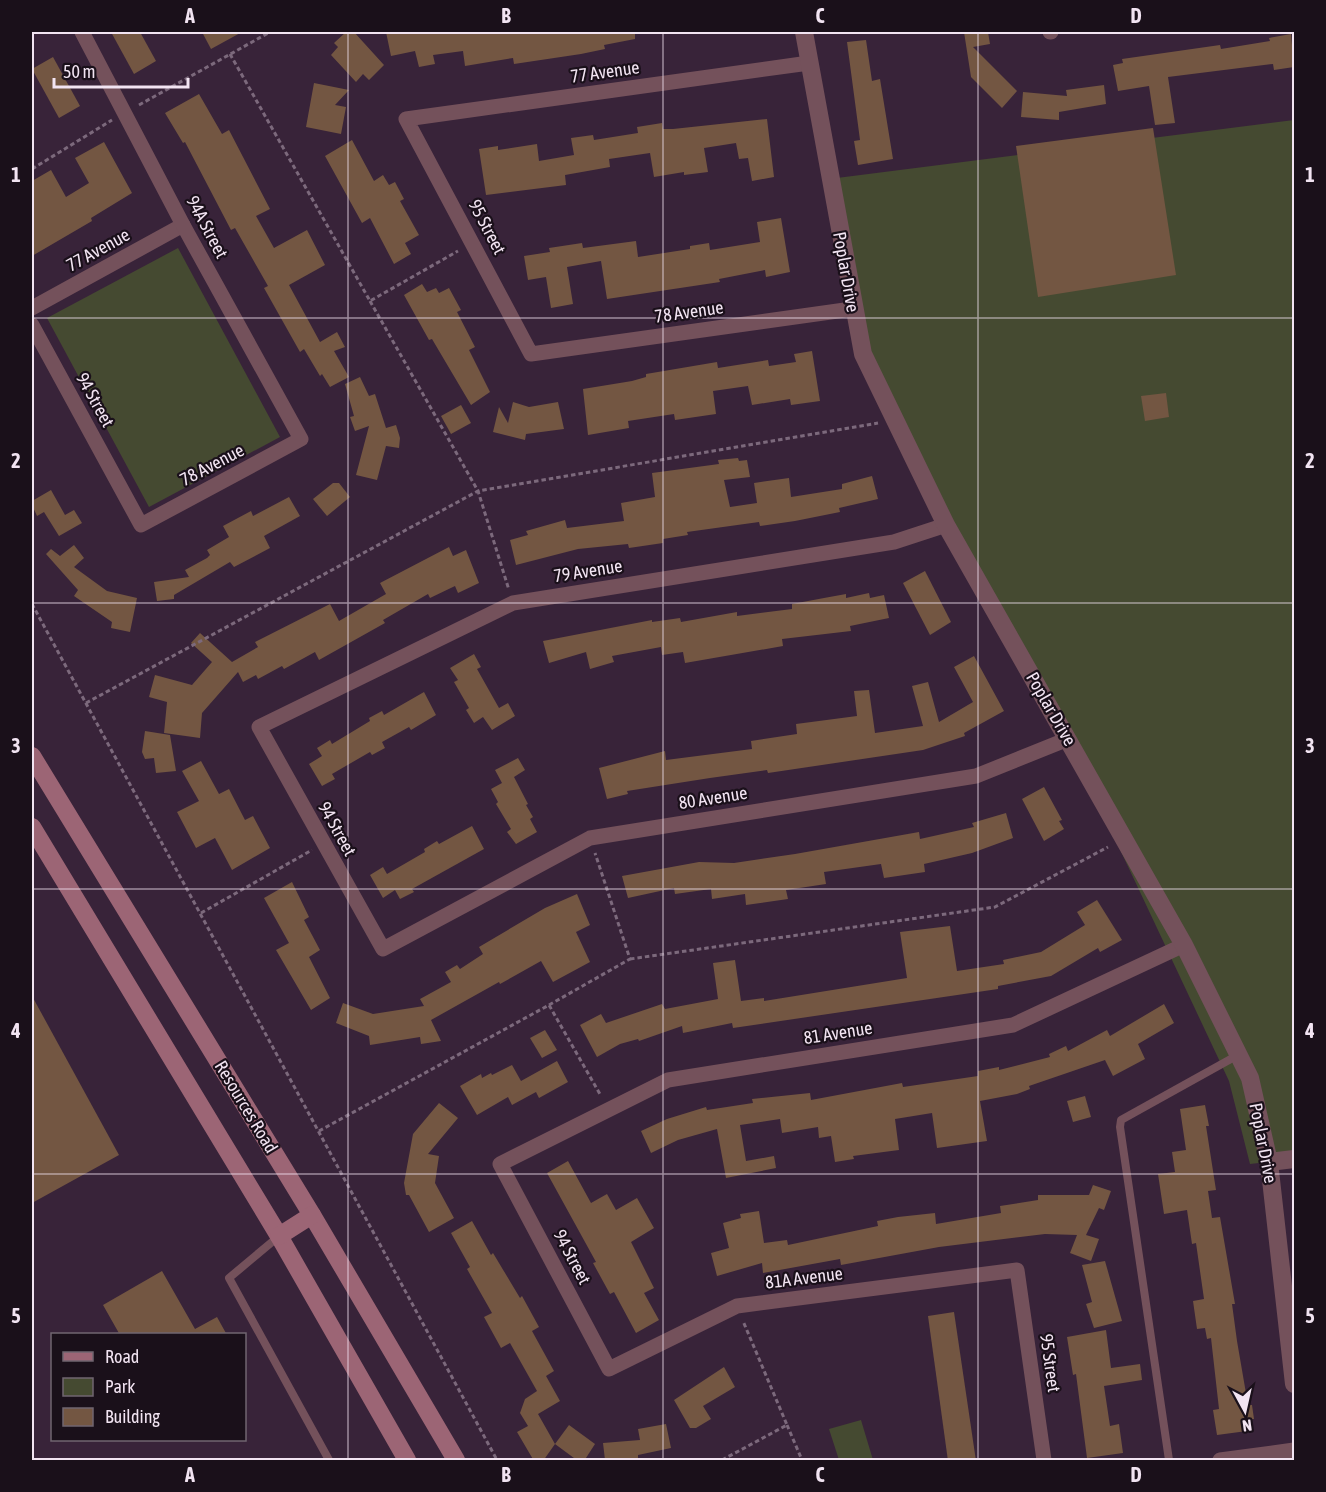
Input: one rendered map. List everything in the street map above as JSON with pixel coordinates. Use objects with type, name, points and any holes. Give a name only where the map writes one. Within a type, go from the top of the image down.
[{"type":"main road","name":"Resources Road","points":[[32,756],[312,1215],[456,1461]]},
{"type":"main road","points":[[32,826],[279,1236],[407,1461]]},
{"type":"main road","points":[[279,1236],[312,1215]]},
{"type":"street","name":"94A Street","points":[[82,32],[183,225],[301,439]]},
{"type":"street","name":"Poplar Drive","points":[[804,32],[852,309],[863,354],[946,525],[1184,945],[1250,1078],[1269,1162],[1294,1384]]},
{"type":"street","name":"77 Avenue","points":[[406,119],[809,63]]},
{"type":"street","name":"95 Street","points":[[406,119],[474,242],[531,354]]},
{"type":"street","name":"77 Avenue","points":[[32,308],[183,225]]},
{"type":"street","name":"78 Avenue","points":[[531,354],[852,309]]},
{"type":"street","name":"94 Street","points":[[32,325],[141,525]]},
{"type":"street","name":"78 Avenue","points":[[141,525],[301,439]]},
{"type":"street","name":"79 Avenue","points":[[259,727],[513,603],[894,542],[946,525]]},
{"type":"street","name":"94 Street","points":[[259,727],[322,844],[383,949]]},
{"type":"street","name":"80 Avenue","points":[[383,949],[590,838],[976,776],[1068,738]]},
{"type":"street","name":"81 Avenue","points":[[500,1164],[668,1080],[1012,1025],[1184,945]]},
{"type":"street","points":[[1269,1162],[1294,1159]]},
{"type":"street","name":"94 Street","points":[[500,1164],[609,1369]]},
{"type":"street","name":"95 Street","points":[[1017,1270],[1044,1461]]},
{"type":"street","name":"81A Avenue","points":[[609,1369],[737,1306],[1017,1270]]},
{"type":"street","points":[[1220,1461],[1294,1450]]},
{"type":"lane","points":[[1169,1461],[1120,1127],[1121,1120],[1238,1054]]},
{"type":"lane","points":[[279,1236],[229,1278],[329,1461]]},
{"type":"path","points":[[32,169],[124,113],[270,32]]},
{"type":"path","points":[[230,54],[478,491],[513,603]]},
{"type":"path","points":[[370,301],[474,242]]},
{"type":"path","points":[[86,703],[478,491],[895,421]]},
{"type":"path","points":[[32,604],[320,1131],[497,1461]]},
{"type":"path","points":[[590,838],[630,959]]},
{"type":"path","points":[[320,1131],[630,959],[995,907],[1124,838]]},
{"type":"path","points":[[201,913],[322,844]]},
{"type":"path","points":[[549,1005],[609,1109]]},
{"type":"path","points":[[737,1306],[802,1461]]},
{"type":"path","points":[[722,1461],[787,1425]]},
{"type":"green space","points":[[1294,120],[1294,1159],[1250,1164],[1229,1081],[1068,739],[863,354],[829,179]]},
{"type":"green space","points":[[178,248],[280,437],[149,507],[47,318]]},
{"type":"green space","points":[[861,1420],[873,1460],[839,1460],[829,1429]]},
{"type":"building","points":[[111,32],[140,32],[156,61],[134,74]]},
{"type":"building","points":[[202,32],[242,32],[211,49]]},
{"type":"building","points":[[346,32],[354,32],[384,65],[369,80],[363,74],[356,82],[331,55],[338,47],[334,43]]},
{"type":"building","points":[[386,32],[635,32],[635,39],[604,45],[605,49],[581,54],[514,64],[513,58],[465,66],[463,51],[433,55],[435,64],[419,67],[415,51],[391,56]]},
{"type":"building","points":[[964,32],[988,32],[990,44],[973,47],[1017,91],[1002,108],[971,77]]},
{"type":"building","points":[[1291,34],[1294,67],[1274,70],[1273,64],[1168,77],[1175,123],[1155,125],[1149,86],[1118,91],[1113,65],[1123,63],[1122,59],[1220,45],[1221,49],[1270,41],[1269,38]]},
{"type":"building","points":[[866,40],[872,81],[880,79],[893,159],[858,165],[854,141],[860,140],[847,42]]},
{"type":"building","points":[[53,57],[80,106],[59,118],[32,69]]},
{"type":"building","points":[[314,83],[349,90],[335,105],[346,107],[341,134],[306,127]]},
{"type":"building","points":[[1104,85],[1106,104],[1059,112],[1059,120],[1021,117],[1023,92],[1067,96],[1066,90]]},
{"type":"building","points":[[199,94],[222,134],[229,130],[270,209],[256,216],[274,248],[307,230],[325,265],[289,285],[320,342],[337,332],[345,347],[334,351],[349,377],[330,387],[322,374],[320,376],[304,349],[300,352],[264,288],[268,286],[235,228],[231,230],[185,142],[183,143],[165,113]]},
{"type":"building","points":[[767,119],[774,177],[752,181],[748,158],[739,159],[736,143],[704,148],[708,172],[684,175],[684,172],[654,177],[650,153],[609,159],[610,167],[565,175],[566,185],[486,195],[479,149],[498,146],[498,150],[537,144],[539,161],[574,155],[571,138],[593,135],[594,140],[638,133],[637,127],[662,123],[663,129],[673,129]]},
{"type":"building","points":[[1153,128],[1176,275],[1038,297],[1016,146]]},
{"type":"building","points":[[352,140],[374,181],[383,175],[389,185],[395,182],[404,199],[400,201],[419,235],[405,243],[411,254],[394,264],[370,218],[362,223],[325,156]]},
{"type":"building","points":[[104,142],[132,193],[91,218],[92,221],[32,256],[32,181],[51,170],[66,197],[89,183],[75,158]]},
{"type":"building","points":[[781,218],[790,272],[766,277],[765,270],[719,279],[720,282],[607,299],[601,261],[567,267],[573,304],[551,308],[546,277],[528,280],[524,256],[550,252],[549,248],[582,243],[583,248],[636,241],[638,257],[690,249],[690,246],[709,243],[710,250],[760,242],[757,222]]},
{"type":"building","points":[[422,284],[427,292],[436,288],[439,293],[449,288],[461,310],[457,312],[475,347],[469,350],[490,392],[471,405],[432,339],[429,340],[404,295]]},
{"type":"building","points":[[812,351],[820,401],[791,405],[790,399],[752,405],[748,386],[713,391],[716,414],[675,420],[674,414],[628,421],[629,428],[588,435],[583,389],[632,381],[646,377],[646,374],[717,362],[718,368],[768,360],[769,366],[796,362],[794,354]]},
{"type":"building","points":[[360,377],[369,396],[375,394],[386,428],[396,425],[400,438],[399,448],[386,446],[377,480],[356,475],[369,426],[355,431],[350,417],[354,416],[345,384]]},
{"type":"building","points":[[1166,393],[1169,417],[1145,421],[1141,396]]},
{"type":"building","points":[[513,402],[529,407],[558,402],[564,429],[526,434],[525,440],[493,432],[499,407],[508,423]]},
{"type":"building","points":[[461,405],[471,423],[451,434],[441,416]]},
{"type":"building","points":[[738,458],[739,461],[747,460],[750,477],[724,480],[730,507],[757,503],[754,483],[789,478],[791,497],[842,489],[842,484],[872,476],[878,499],[839,508],[840,512],[795,521],[760,526],[759,522],[687,532],[688,535],[663,539],[663,543],[629,548],[628,544],[578,549],[516,565],[510,540],[528,535],[526,531],[565,520],[567,528],[624,521],[621,503],[655,497],[652,473],[719,464],[718,460]]},
{"type":"building","points":[[333,483],[339,483],[350,497],[327,516],[313,499]]},
{"type":"building","points":[[51,490],[65,515],[74,510],[82,523],[59,536],[44,512],[37,516],[32,505],[32,501]]},
{"type":"building","points":[[289,497],[300,516],[264,536],[270,548],[234,567],[230,562],[174,595],[174,599],[157,601],[154,582],[189,577],[185,570],[207,558],[210,555],[207,550],[229,537],[223,526],[251,511],[253,516]]},
{"type":"building","points":[[74,545],[84,558],[74,567],[107,591],[137,598],[130,632],[111,628],[112,622],[74,596],[78,590],[46,554],[51,549],[60,556]]},
{"type":"building","points":[[449,547],[453,556],[466,550],[479,583],[458,593],[455,586],[430,598],[428,594],[383,620],[385,623],[319,660],[315,652],[284,669],[282,666],[258,679],[256,675],[243,682],[238,672],[202,713],[200,738],[164,733],[167,702],[149,697],[155,675],[192,685],[212,662],[191,643],[200,633],[232,662],[258,647],[255,642],[330,604],[339,621],[386,594],[380,583]]},
{"type":"building","points":[[925,571],[951,622],[930,635],[903,583]]},
{"type":"building","points":[[869,593],[870,598],[884,595],[889,618],[850,626],[851,631],[782,639],[783,646],[685,663],[683,652],[662,655],[661,647],[612,656],[614,662],[590,669],[586,652],[549,663],[543,641],[652,620],[652,622],[680,618],[681,622],[737,612],[737,616],[792,609],[792,604],[846,594],[846,598]]},
{"type":"building","points":[[474,654],[481,667],[477,669],[499,708],[508,703],[515,716],[492,730],[483,717],[474,723],[466,710],[469,708],[454,682],[458,680],[450,668]]},
{"type":"building","points":[[974,656],[1004,711],[964,733],[965,736],[923,750],[768,773],[767,770],[710,778],[627,791],[628,794],[607,799],[599,768],[665,751],[666,760],[752,749],[751,741],[797,734],[796,724],[857,716],[854,691],[869,690],[875,733],[923,726],[912,686],[928,682],[939,722],[973,702],[954,667]]},
{"type":"building","points":[[424,692],[436,715],[411,730],[409,727],[382,742],[385,748],[372,755],[370,752],[332,774],[335,779],[322,786],[309,764],[322,756],[317,748],[330,740],[332,744],[370,721],[369,718],[382,711],[384,715]]},
{"type":"building","points":[[145,731],[170,735],[176,771],[156,773],[154,758],[145,759],[142,752]]},
{"type":"building","points":[[518,758],[525,770],[514,777],[528,804],[526,805],[533,817],[530,819],[537,832],[516,844],[507,832],[511,829],[496,804],[498,802],[491,789],[502,783],[495,770]]},
{"type":"building","points":[[201,761],[219,794],[229,789],[245,820],[253,816],[270,848],[232,870],[215,838],[196,848],[177,812],[199,801],[182,771]]},
{"type":"building","points":[[1044,787],[1062,820],[1059,821],[1064,829],[1044,841],[1022,799]]},
{"type":"building","points":[[1006,813],[1013,838],[972,853],[924,864],[925,872],[884,878],[881,864],[824,872],[826,884],[786,890],[788,899],[746,905],[745,894],[712,899],[711,889],[675,894],[674,888],[628,898],[622,876],[699,862],[734,863],[795,854],[919,832],[920,839],[974,827],[972,823]]},
{"type":"building","points":[[472,826],[484,849],[412,889],[414,892],[400,899],[395,890],[383,898],[370,875],[383,867],[387,874],[425,852],[424,849],[437,841],[439,844]]},
{"type":"building","points":[[292,882],[309,917],[304,920],[320,950],[309,957],[330,998],[311,1010],[276,950],[289,943],[264,898]]},
{"type":"building","points":[[577,894],[590,925],[576,932],[590,962],[553,982],[541,961],[500,984],[499,982],[431,1020],[441,1041],[421,1044],[420,1037],[370,1045],[369,1036],[336,1023],[343,1003],[373,1014],[424,1006],[420,999],[451,982],[445,972],[457,965],[460,969],[483,954],[479,947],[545,908]]},
{"type":"building","points":[[1097,900],[1122,940],[1100,952],[1098,948],[1051,976],[998,986],[998,989],[733,1028],[732,1023],[683,1033],[682,1026],[639,1041],[638,1039],[620,1044],[597,1057],[580,1025],[601,1014],[606,1023],[662,1004],[665,1009],[718,999],[713,963],[735,960],[741,1001],[764,998],[764,1001],[907,978],[900,932],[950,926],[957,971],[1004,964],[1003,960],[1041,952],[1085,925],[1077,912]]},
{"type":"building","points":[[32,996],[119,1155],[32,1203]]},
{"type":"building","points":[[1164,1004],[1174,1023],[1138,1044],[1145,1059],[1113,1076],[1105,1060],[1029,1086],[1030,1089],[1017,1094],[980,1101],[987,1141],[937,1148],[932,1113],[895,1119],[899,1150],[853,1156],[854,1159],[835,1162],[831,1136],[819,1138],[818,1127],[782,1133],[780,1119],[740,1125],[746,1161],[774,1156],[776,1168],[726,1178],[717,1129],[678,1140],[651,1153],[641,1131],[667,1119],[706,1107],[707,1110],[753,1103],[752,1099],[810,1093],[811,1100],[902,1083],[903,1087],[978,1076],[978,1071],[999,1067],[999,1070],[1050,1057],[1049,1054],[1066,1046],[1068,1051],[1107,1030],[1110,1036]]},
{"type":"building","points":[[545,1030],[557,1050],[542,1058],[530,1038]]},
{"type":"building","points":[[557,1061],[568,1082],[539,1098],[536,1092],[512,1105],[508,1097],[477,1115],[460,1086],[481,1074],[482,1078],[512,1065],[521,1081]]},
{"type":"building","points":[[1085,1096],[1091,1117],[1073,1122],[1067,1101]]},
{"type":"building","points":[[439,1103],[458,1118],[428,1154],[439,1156],[435,1183],[454,1218],[429,1232],[409,1195],[406,1195],[404,1183],[413,1134]]},
{"type":"building","points":[[1205,1105],[1216,1190],[1208,1191],[1212,1218],[1220,1217],[1235,1304],[1232,1304],[1237,1341],[1248,1405],[1252,1405],[1254,1419],[1245,1420],[1247,1431],[1217,1435],[1213,1410],[1219,1409],[1211,1338],[1207,1339],[1205,1328],[1197,1329],[1193,1301],[1204,1299],[1196,1243],[1192,1244],[1187,1210],[1164,1214],[1158,1174],[1175,1172],[1172,1152],[1186,1150],[1180,1109]]},
{"type":"building","points":[[568,1161],[591,1203],[607,1194],[616,1210],[637,1198],[654,1228],[631,1242],[654,1288],[644,1293],[659,1320],[636,1333],[614,1292],[610,1294],[593,1263],[596,1262],[547,1173]]},
{"type":"building","points":[[1093,1185],[1111,1191],[1104,1210],[1099,1208],[1086,1235],[1099,1239],[1091,1261],[1070,1253],[1077,1235],[1045,1234],[939,1247],[841,1265],[840,1259],[763,1273],[762,1263],[717,1276],[711,1253],[729,1248],[723,1223],[741,1218],[740,1214],[759,1211],[764,1243],[787,1240],[788,1245],[878,1226],[877,1221],[898,1217],[935,1213],[936,1224],[1001,1213],[1000,1206],[1038,1200],[1038,1195],[1089,1195]]},
{"type":"building","points":[[472,1221],[491,1255],[493,1253],[520,1298],[522,1296],[539,1327],[532,1331],[554,1371],[546,1376],[560,1401],[538,1414],[555,1444],[543,1461],[534,1461],[517,1432],[528,1426],[520,1413],[525,1399],[537,1391],[510,1343],[501,1348],[484,1317],[492,1313],[467,1269],[470,1267],[451,1233]]},
{"type":"building","points":[[1105,1261],[1122,1321],[1094,1328],[1086,1304],[1092,1302],[1082,1265]]},
{"type":"building","points":[[162,1271],[195,1329],[217,1317],[226,1333],[119,1333],[103,1305]]},
{"type":"building","points":[[954,1312],[976,1461],[948,1461],[928,1316]]},
{"type":"building","points":[[1106,1330],[1111,1368],[1140,1364],[1142,1380],[1104,1386],[1110,1426],[1119,1424],[1123,1453],[1087,1458],[1076,1374],[1073,1375],[1067,1337]]},
{"type":"building","points":[[724,1367],[735,1387],[703,1406],[711,1419],[696,1428],[690,1428],[674,1400]]},
{"type":"building","points":[[666,1424],[671,1448],[638,1455],[638,1461],[605,1460],[603,1443],[640,1440],[638,1429]]},
{"type":"building","points":[[569,1425],[595,1444],[584,1461],[578,1461],[555,1444]]}]
